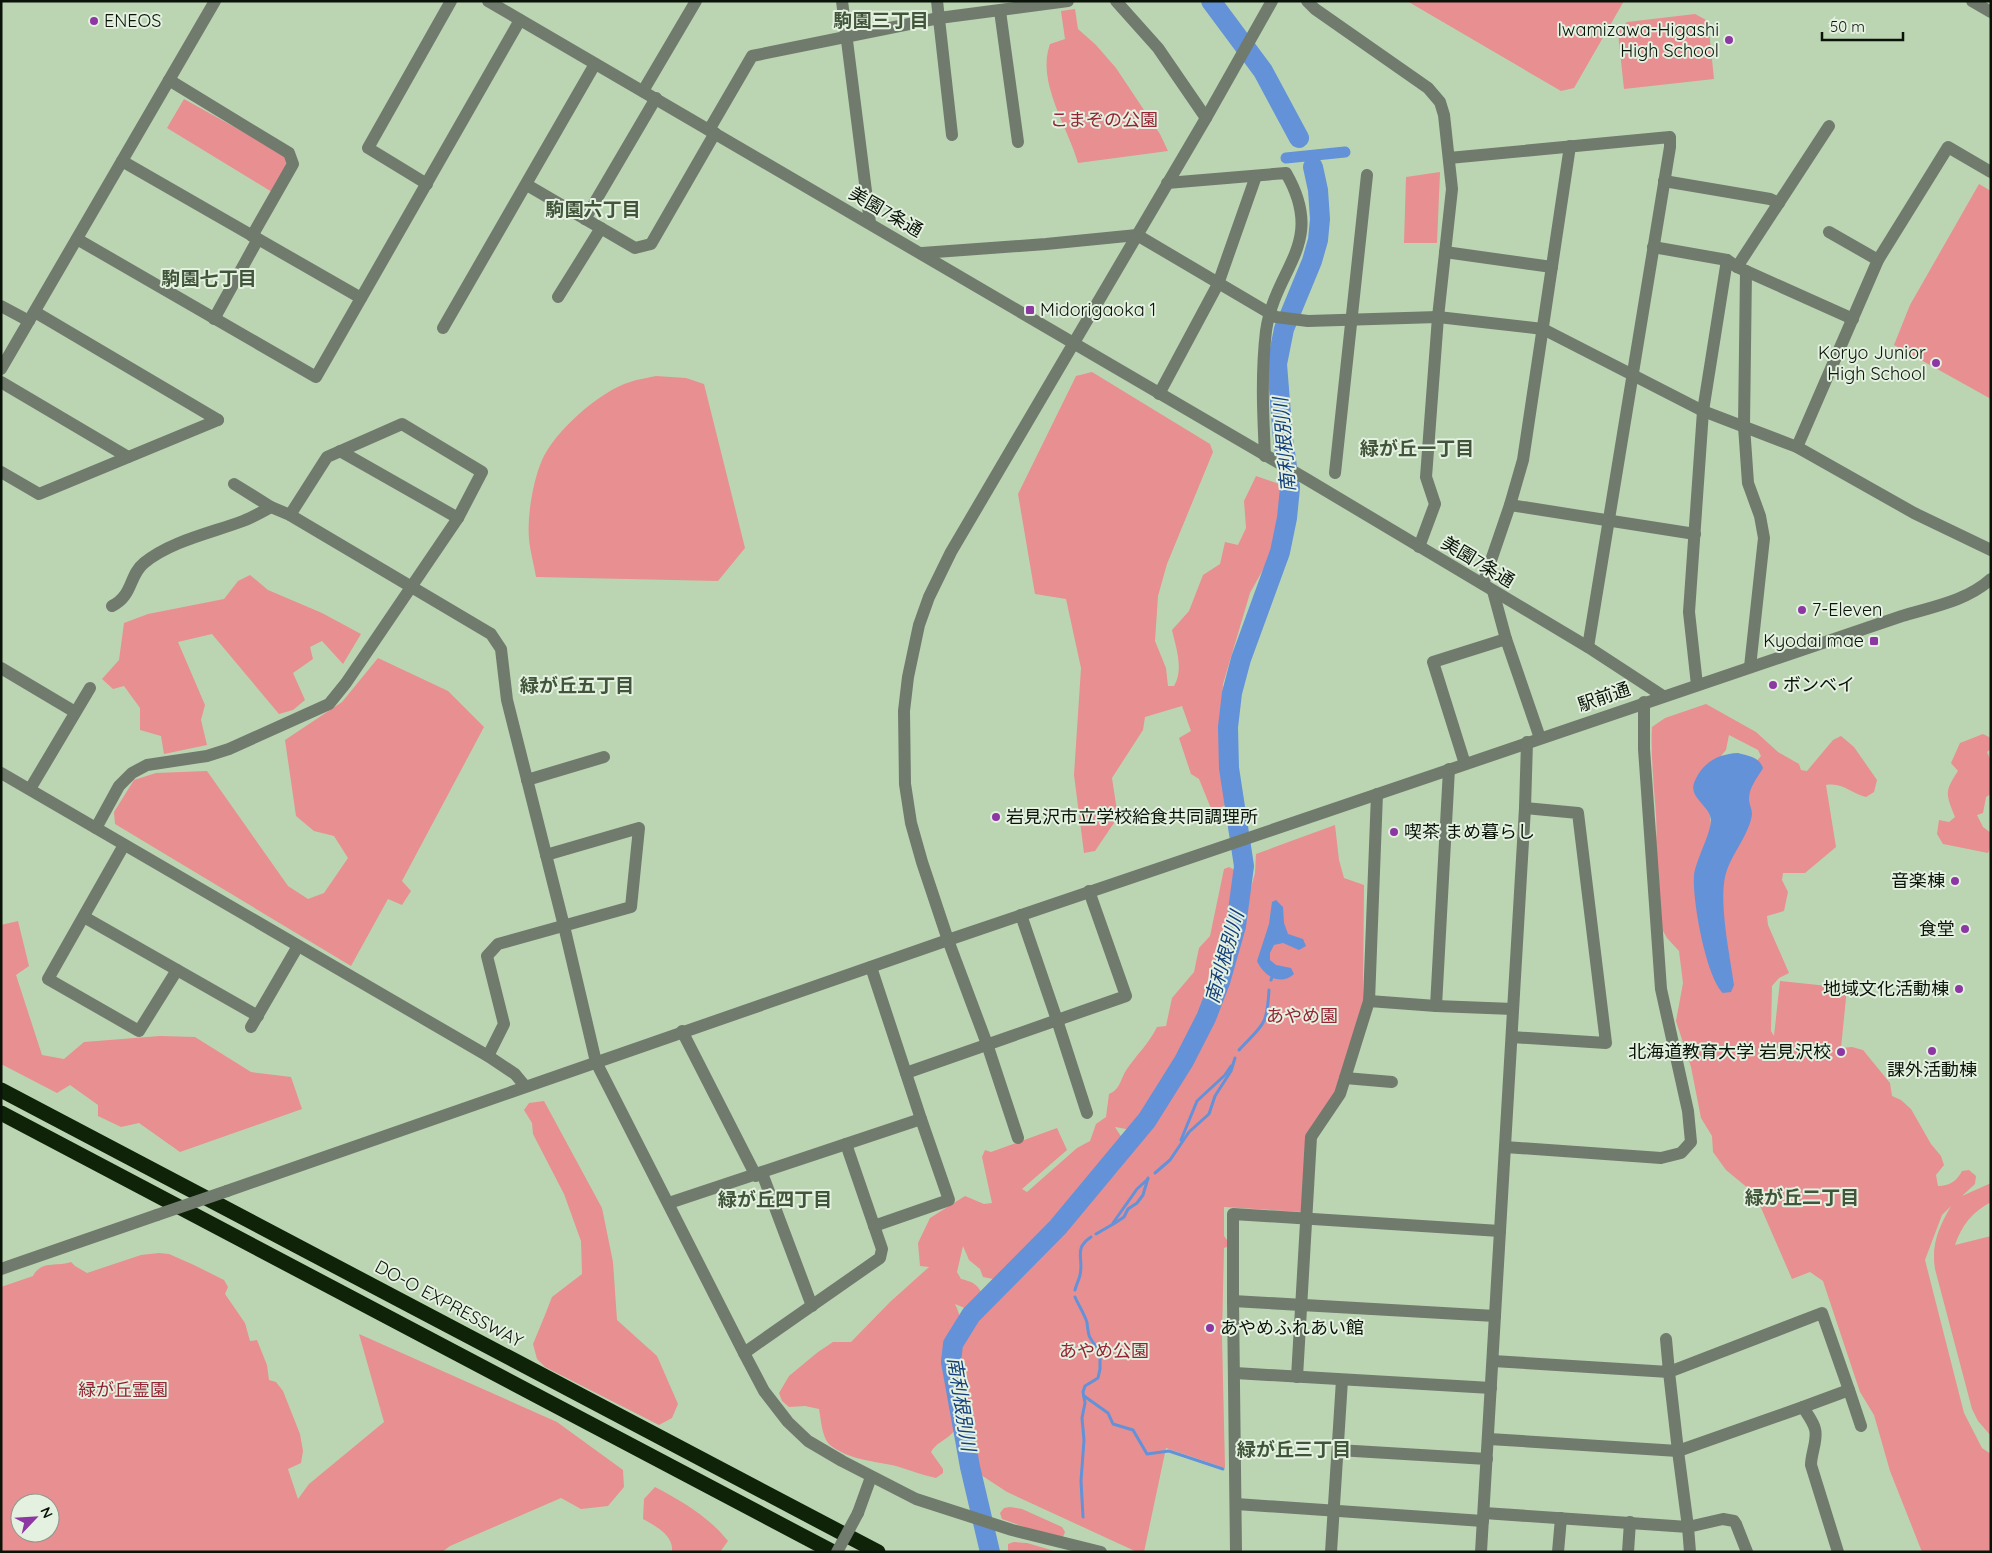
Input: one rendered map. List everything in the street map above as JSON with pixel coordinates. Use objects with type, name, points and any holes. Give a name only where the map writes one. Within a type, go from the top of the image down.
[{"type":"highway","name":"DO-O EXPRESSWAY","points":[[1,1090],[878,1552]]},
{"type":"highway","points":[[1,1113],[833,1552]]},
{"type":"street","points":[[1,369],[215,1]]},
{"type":"street","points":[[427,184],[368,148],[451,1]]},
{"type":"street","name":"美園7条通","points":[[488,1],[922,253],[1269,459],[1308,480],[1588,647],[1663,696]]},
{"type":"street","points":[[643,91],[696,1]]},
{"type":"street","points":[[842,1],[870,223]]},
{"type":"street","points":[[937,1],[952,135]]},
{"type":"street","points":[[526,185],[635,248],[651,244],[752,56],[939,18],[1000,11],[1013,5],[1068,1]]},
{"type":"street","points":[[1116,1],[1158,48],[1206,118]]},
{"type":"street","points":[[1018,1138],[987,1044],[948,940],[911,822],[905,784],[904,711],[913,650],[929,597],[951,552],[1206,118],[1272,1]]},
{"type":"street","points":[[1307,1],[1434,94],[1444,115],[1452,188],[1438,316],[1426,477],[1435,504],[1419,547]]},
{"type":"street","points":[[1972,1],[1991,12]]},
{"type":"street","points":[[1000,11],[1018,142]]},
{"type":"street","points":[[77,239],[316,378],[520,20]]},
{"type":"street","points":[[443,328],[595,64]]},
{"type":"street","points":[[169,80],[289,153],[292,164],[214,319]]},
{"type":"street","points":[[585,219],[656,98]]},
{"type":"street","points":[[1697,685],[1689,612],[1703,411],[1737,266],[1829,126]]},
{"type":"street","points":[[1449,158],[1670,137],[1588,647]]},
{"type":"street","points":[[1540,738],[1488,588],[1523,460],[1570,146]]},
{"type":"street","points":[[1797,447],[1878,260],[1948,147],[1991,172]]},
{"type":"street","points":[[122,161],[362,298]]},
{"type":"street","points":[[1168,183],[1286,173],[1297,198],[1302,221],[1300,242],[1272,316],[1263,380],[1269,459]]},
{"type":"street","points":[[1335,473],[1367,175]]},
{"type":"street","points":[[1159,394],[1218,284],[1256,176]]},
{"type":"street","points":[[1664,181],[1770,199],[1779,203]]},
{"type":"street","points":[[558,298],[601,228]]},
{"type":"street","points":[[1829,232],[1878,260]]},
{"type":"street","points":[[922,253],[1136,235],[1272,316],[1308,321],[1438,316],[1543,329],[1703,411],[1797,447],[1914,513],[1991,550]]},
{"type":"street","points":[[1653,247],[1737,266],[1853,318]]},
{"type":"street","points":[[1445,252],[1552,267]]},
{"type":"street","points":[[1737,266],[1748,483],[1760,516],[1764,538],[1750,667]]},
{"type":"street","points":[[1,306],[32,316],[218,420],[39,494],[1,472]]},
{"type":"street","points":[[1,382],[128,457]]},
{"type":"street","points":[[96,828],[119,786],[132,773],[147,766],[207,756],[229,749],[329,704],[346,683],[458,518],[482,472],[402,424],[327,457],[290,515]]},
{"type":"street","points":[[340,451],[458,518]]},
{"type":"street","points":[[234,484],[271,507],[290,515],[412,586],[491,634],[501,649],[507,700],[596,1062],[764,1391],[788,1422],[808,1441],[916,1499],[1012,1530],[1101,1552]]},
{"type":"street","points":[[1510,505],[1607,522],[1695,534]]},
{"type":"street","points":[[112,606],[119,603],[128,593],[143,564],[170,548],[245,520],[271,507]]},
{"type":"street","name":"駅前通","points":[[1,1269],[1089,891],[1644,702],[1945,603],[1976,590],[1991,579]]},
{"type":"street","points":[[1976,590],[1991,584]]},
{"type":"street","points":[[1465,764],[1433,662],[1506,638]]},
{"type":"street","points":[[1,668],[75,712]]},
{"type":"street","points":[[30,790],[90,688]]},
{"type":"street","points":[[1505,1147],[1661,1158],[1681,1153],[1691,1142],[1688,1110],[1661,989],[1644,749],[1644,702]]},
{"type":"street","points":[[1481,1552],[1512,1037],[1527,742]]},
{"type":"street","points":[[527,780],[604,757]]},
{"type":"street","points":[[1436,1006],[1449,769]]},
{"type":"street","points":[[1,773],[488,1056],[515,1074],[525,1086]]},
{"type":"street","points":[[1297,1377],[1311,1137],[1340,1094],[1369,1001],[1377,794]]},
{"type":"street","points":[[1512,1037],[1606,1043],[1578,813],[1525,808]]},
{"type":"street","points":[[488,1056],[504,1024],[487,956],[498,944],[631,906],[639,828],[546,855]]},
{"type":"street","points":[[124,845],[48,979],[139,1031],[177,970]]},
{"type":"street","points":[[906,1073],[1126,996],[1089,891]]},
{"type":"street","points":[[1021,915],[1087,1113]]},
{"type":"street","points":[[84,917],[177,970],[254,1022],[298,946]]},
{"type":"street","points":[[871,967],[948,1200],[874,1226]]},
{"type":"street","points":[[1369,1001],[1513,1009]]},
{"type":"street","points":[[682,1031],[759,1175],[812,1306]]},
{"type":"street","points":[[1345,1078],[1392,1082]]},
{"type":"street","points":[[669,1203],[759,1175],[921,1119]]},
{"type":"street","points":[[744,1353],[880,1258],[882,1249],[846,1144]]},
{"type":"street","points":[[1236,1552],[1235,1373],[1232,1301],[1233,1214],[1500,1231]]},
{"type":"street","points":[[1232,1301],[1495,1316]]},
{"type":"street","points":[[1493,1361],[1669,1372],[1822,1313],[1862,1426]]},
{"type":"street","points":[[1666,1339],[1690,1552]]},
{"type":"street","points":[[1235,1373],[1491,1388]]},
{"type":"street","points":[[1331,1552],[1342,1380]]},
{"type":"street","points":[[1489,1440],[1678,1451],[1849,1390]]},
{"type":"street","points":[[1803,1407],[1815,1427],[1816,1435],[1811,1465],[1838,1552]]},
{"type":"street","points":[[1338,1450],[1487,1459]]},
{"type":"street","points":[[837,1552],[858,1513],[872,1477]]},
{"type":"street","points":[[1236,1504],[1334,1512],[1561,1518],[1688,1527],[1723,1519],[1734,1520],[1740,1530],[1747,1552]]},
{"type":"street","points":[[1558,1552],[1561,1518]]},
{"type":"street","points":[[1628,1552],[1630,1522]]},
{"type":"green space","points":[[1407,1],[1624,1],[1574,88],[1561,91]]},
{"type":"green space","name":"こまぞの公園","points":[[1075,9],[1078,29],[1096,45],[1116,68],[1160,134],[1168,151],[1078,163],[1055,104],[1047,74],[1050,44],[1065,39],[1061,11]]},
{"type":"green space","points":[[1695,14],[1708,21],[1714,79],[1624,89],[1618,33],[1627,22]]},
{"type":"green space","points":[[184,99],[283,154],[288,164],[272,192],[167,128]]},
{"type":"green space","points":[[1440,172],[1437,243],[1404,243],[1406,177]]},
{"type":"green space","points":[[1979,184],[1991,191],[1991,399],[1894,345],[1910,305]]},
{"type":"green space","points":[[1092,372],[1210,444],[1213,452],[1167,564],[1158,596],[1155,641],[1166,668],[1168,686],[1174,686],[1179,666],[1172,630],[1189,611],[1203,575],[1220,564],[1225,542],[1238,545],[1246,528],[1244,501],[1256,476],[1282,485],[1275,548],[1250,593],[1223,684],[1219,756],[1226,805],[1212,811],[1199,779],[1191,774],[1179,738],[1191,731],[1182,706],[1145,717],[1143,730],[1112,778],[1118,817],[1095,851],[1084,853],[1074,775],[1081,668],[1066,599],[1035,594],[1018,494],[1076,376]]},
{"type":"green space","points":[[656,376],[686,378],[704,384],[745,548],[718,581],[536,577],[529,539],[530,509],[536,478],[548,449],[568,425],[605,394],[630,382]]},
{"type":"green space","points":[[250,575],[268,590],[322,613],[361,634],[343,664],[322,641],[310,647],[313,659],[293,673],[305,700],[293,710],[279,714],[212,634],[178,642],[205,705],[201,720],[207,745],[164,754],[161,736],[140,730],[140,708],[124,686],[113,689],[102,679],[119,660],[124,623],[148,614],[224,599],[238,581]]},
{"type":"green space","points":[[378,658],[448,691],[484,727],[402,881],[411,891],[402,905],[388,899],[351,966],[115,824],[114,812],[134,780],[156,773],[207,771],[288,886],[308,899],[324,893],[348,858],[334,836],[314,831],[296,816],[285,740],[342,702]]},
{"type":"green space","points":[[1706,704],[1756,732],[1778,752],[1799,764],[1801,770],[1807,771],[1833,740],[1841,736],[1854,747],[1877,780],[1874,792],[1866,797],[1842,786],[1826,785],[1836,847],[1805,873],[1783,873],[1782,880],[1788,892],[1784,911],[1767,916],[1768,925],[1789,973],[1779,978],[1772,986],[1771,1031],[1774,1036],[1780,981],[1847,988],[1841,1048],[1852,1047],[1863,1050],[1890,1083],[1892,1096],[1901,1100],[1911,1109],[1931,1144],[1941,1156],[1944,1165],[1936,1175],[1938,1186],[1949,1184],[1958,1178],[1962,1171],[1969,1170],[1976,1176],[1975,1184],[1962,1196],[1991,1183],[1991,1202],[1978,1210],[1968,1220],[1955,1245],[1991,1236],[1991,1436],[1978,1421],[1972,1409],[1935,1269],[1934,1252],[1937,1236],[1951,1206],[1942,1215],[1925,1260],[1964,1413],[1982,1448],[1991,1454],[1991,1552],[1922,1552],[1890,1471],[1874,1415],[1860,1392],[1823,1281],[1810,1272],[1792,1279],[1755,1194],[1726,1170],[1713,1152],[1712,1136],[1701,1118],[1691,1067],[1676,1021],[1683,983],[1679,951],[1667,938],[1659,924],[1657,825],[1652,763],[1652,727],[1665,718]],"holes":[[[1729,735],[1758,750],[1761,756],[1755,763],[1719,890],[1709,809],[1709,770],[1726,750]]]},
{"type":"green space","points":[[1983,734],[1991,738],[1991,749],[1987,752],[1991,761],[1991,794],[1986,797],[1983,813],[1977,815],[1983,827],[1991,833],[1991,846],[1988,853],[1943,844],[1937,834],[1939,820],[1949,822],[1955,817],[1948,793],[1950,784],[1958,771],[1951,763],[1960,743]]},
{"type":"green space","name":"あやめ公園","points":[[1335,825],[1339,860],[1344,878],[1364,885],[1363,1001],[1337,1092],[1306,1137],[1302,1212],[1224,1207],[1224,1236],[1227,1240],[1227,1247],[1224,1248],[1222,1336],[1225,1468],[1166,1448],[1144,1552],[1137,1552],[1007,1492],[978,1473],[958,1364],[960,1344],[971,1322],[993,1292],[1041,1252],[1077,1216],[1122,1166],[1091,1196],[1066,1204],[1027,1253],[993,1279],[983,1277],[980,1269],[969,1260],[963,1246],[957,1272],[961,1279],[977,1286],[983,1296],[967,1309],[955,1304],[960,1320],[949,1338],[945,1362],[957,1421],[951,1435],[938,1444],[931,1452],[943,1469],[943,1473],[936,1478],[931,1477],[896,1466],[853,1457],[837,1450],[827,1442],[819,1409],[805,1406],[789,1407],[782,1401],[779,1393],[789,1376],[833,1342],[851,1342],[890,1302],[929,1267],[920,1266],[918,1243],[930,1218],[965,1196],[984,1204],[992,1203],[982,1157],[985,1150],[991,1152],[1057,1128],[1067,1150],[1022,1189],[1027,1192],[1077,1148],[1090,1141],[1096,1124],[1106,1117],[1109,1094],[1118,1087],[1127,1069],[1157,1027],[1166,1026],[1172,998],[1194,972],[1199,948],[1210,936],[1224,869],[1229,867],[1240,873],[1240,916],[1221,1000],[1255,873],[1256,854]],"holes":[[[1169,1096],[1151,1126],[1125,1161],[1126,1150],[1124,1143],[1115,1127],[1126,1129],[1146,1127]]]},
{"type":"green space","points":[[18,921],[29,966],[16,975],[42,1055],[64,1059],[84,1042],[160,1036],[195,1037],[251,1072],[291,1077],[302,1109],[180,1152],[139,1123],[121,1127],[98,1116],[98,1105],[70,1085],[57,1093],[1,1064],[1,925]]},
{"type":"green space","points":[[544,1101],[602,1208],[613,1262],[617,1320],[657,1356],[678,1404],[672,1418],[659,1425],[545,1367],[537,1359],[533,1344],[552,1297],[582,1274],[581,1241],[564,1194],[533,1134],[532,1123],[524,1110],[529,1103]]},
{"type":"green space","name":"緑が丘霊園","points":[[159,1253],[169,1254],[224,1280],[228,1287],[225,1294],[245,1323],[250,1341],[257,1340],[267,1365],[269,1380],[276,1382],[283,1391],[300,1434],[303,1451],[301,1463],[288,1469],[298,1499],[309,1484],[384,1422],[359,1334],[557,1422],[623,1470],[624,1487],[608,1506],[581,1509],[561,1498],[450,1546],[442,1552],[1,1552],[1,1287],[33,1276],[40,1268],[50,1265],[71,1262],[87,1273],[141,1255]]},
{"type":"green space","points":[[655,1487],[694,1510],[720,1532],[728,1541],[720,1552],[672,1552],[672,1546],[667,1536],[643,1519],[644,1499]]},
{"type":"green space","points":[[1004,1508],[1022,1509],[1062,1527],[1065,1532],[1063,1537],[1041,1533],[1002,1519],[1000,1513]]},
{"type":"green space","points":[[1014,1542],[1027,1543],[1058,1552],[1008,1552],[1008,1544]]},
{"type":"water","points":[[1738,753],[1756,759],[1763,768],[1749,795],[1752,814],[1751,821],[1730,863],[1724,881],[1725,926],[1734,985],[1731,992],[1723,993],[1711,971],[1706,955],[1695,901],[1694,875],[1709,832],[1711,820],[1707,810],[1694,793],[1693,788],[1701,770],[1711,761],[1723,755]]},
{"type":"water","points":[[1276,900],[1283,907],[1284,923],[1288,934],[1303,939],[1306,946],[1299,950],[1283,943],[1274,945],[1270,953],[1270,960],[1276,965],[1291,968],[1294,974],[1289,978],[1283,979],[1272,978],[1263,971],[1257,961],[1269,924],[1272,902]]},
{"type":"waterway","name":"南利根別川","points":[[1211,1],[1263,71],[1299,138]]},
{"type":"waterway","points":[[1286,158],[1345,152]]},
{"type":"waterway","name":"南利根別川","points":[[990,1552],[970,1467],[951,1362],[953,1344],[971,1315],[1058,1227],[1147,1120],[1184,1061],[1206,1018],[1220,982],[1236,926],[1244,866],[1229,768],[1228,727],[1232,693],[1241,659],[1280,552],[1287,518],[1290,488],[1283,439],[1277,364],[1284,329],[1312,261],[1318,240],[1320,219],[1318,190],[1313,167]]},
{"type":"waterway","points":[[1239,1050],[1262,1024],[1267,1011],[1269,990]]},
{"type":"waterway","points":[[1155,1173],[1170,1160],[1189,1132],[1209,1114],[1215,1096],[1231,1071],[1235,1058]]},
{"type":"waterway","points":[[1181,1140],[1197,1101],[1225,1075],[1231,1066]]},
{"type":"waterway","points":[[1096,1234],[1124,1217],[1128,1209],[1137,1203],[1143,1195],[1148,1178]]},
{"type":"waterway","points":[[1113,1223],[1137,1189],[1148,1179]]},
{"type":"waterway","points":[[1075,1290],[1080,1277],[1082,1246],[1091,1237]]},
{"type":"waterway","points":[[1075,1297],[1087,1321],[1089,1336],[1097,1348]]},
{"type":"waterway","points":[[1083,1517],[1081,1481],[1084,1440],[1082,1418],[1085,1403],[1083,1392],[1085,1386],[1098,1378],[1100,1356]]},
{"type":"waterway","points":[[1084,1396],[1108,1413],[1113,1424],[1133,1430],[1147,1454],[1169,1451],[1223,1469]]},
{"type":"place","name":"ENEOS","points":[[94,21]]},
{"type":"place","name":"Iwamizawa-Higashi High School","points":[[1729,40]]},
{"type":"place","name":"Midorigaoka 1","points":[[1030,310]]},
{"type":"place","name":"Koryo Junior High School","points":[[1936,363]]},
{"type":"place","name":"7-Eleven","points":[[1802,610]]},
{"type":"place","name":"Kyodai mae","points":[[1874,641]]},
{"type":"place","name":"ボンベイ","points":[[1773,685]]},
{"type":"place","name":"岩見沢市立学校給食共同調理所","points":[[996,817]]},
{"type":"place","name":"喫茶 まめ暮らし","points":[[1394,832]]},
{"type":"place","name":"音楽棟","points":[[1955,881]]},
{"type":"place","name":"食堂","points":[[1965,929]]},
{"type":"place","name":"地域文化活動棟","points":[[1959,989]]},
{"type":"place","name":"課外活動棟","points":[[1932,1051]]},
{"type":"place","name":"北海道教育大学 岩見沢校","points":[[1841,1052]]},
{"type":"place","name":"あやめふれあい館","points":[[1210,1328]]},
{"type":"district","name":"駒園三丁目","points":[[881,20]]},
{"type":"district","name":"駒園六丁目","points":[[593,209]]},
{"type":"district","name":"駒園七丁目","points":[[209,278]]},
{"type":"district","name":"緑が丘一丁目","points":[[1417,448]]},
{"type":"district","name":"緑が丘五丁目","points":[[577,685]]},
{"type":"district","name":"緑が丘二丁目","points":[[1802,1197]]},
{"type":"district","name":"緑が丘四丁目","points":[[775,1199]]},
{"type":"district","name":"緑が丘三丁目","points":[[1294,1449]]},
{"type":"park label","name":"あやめ園","points":[[1302,1016]]}]
